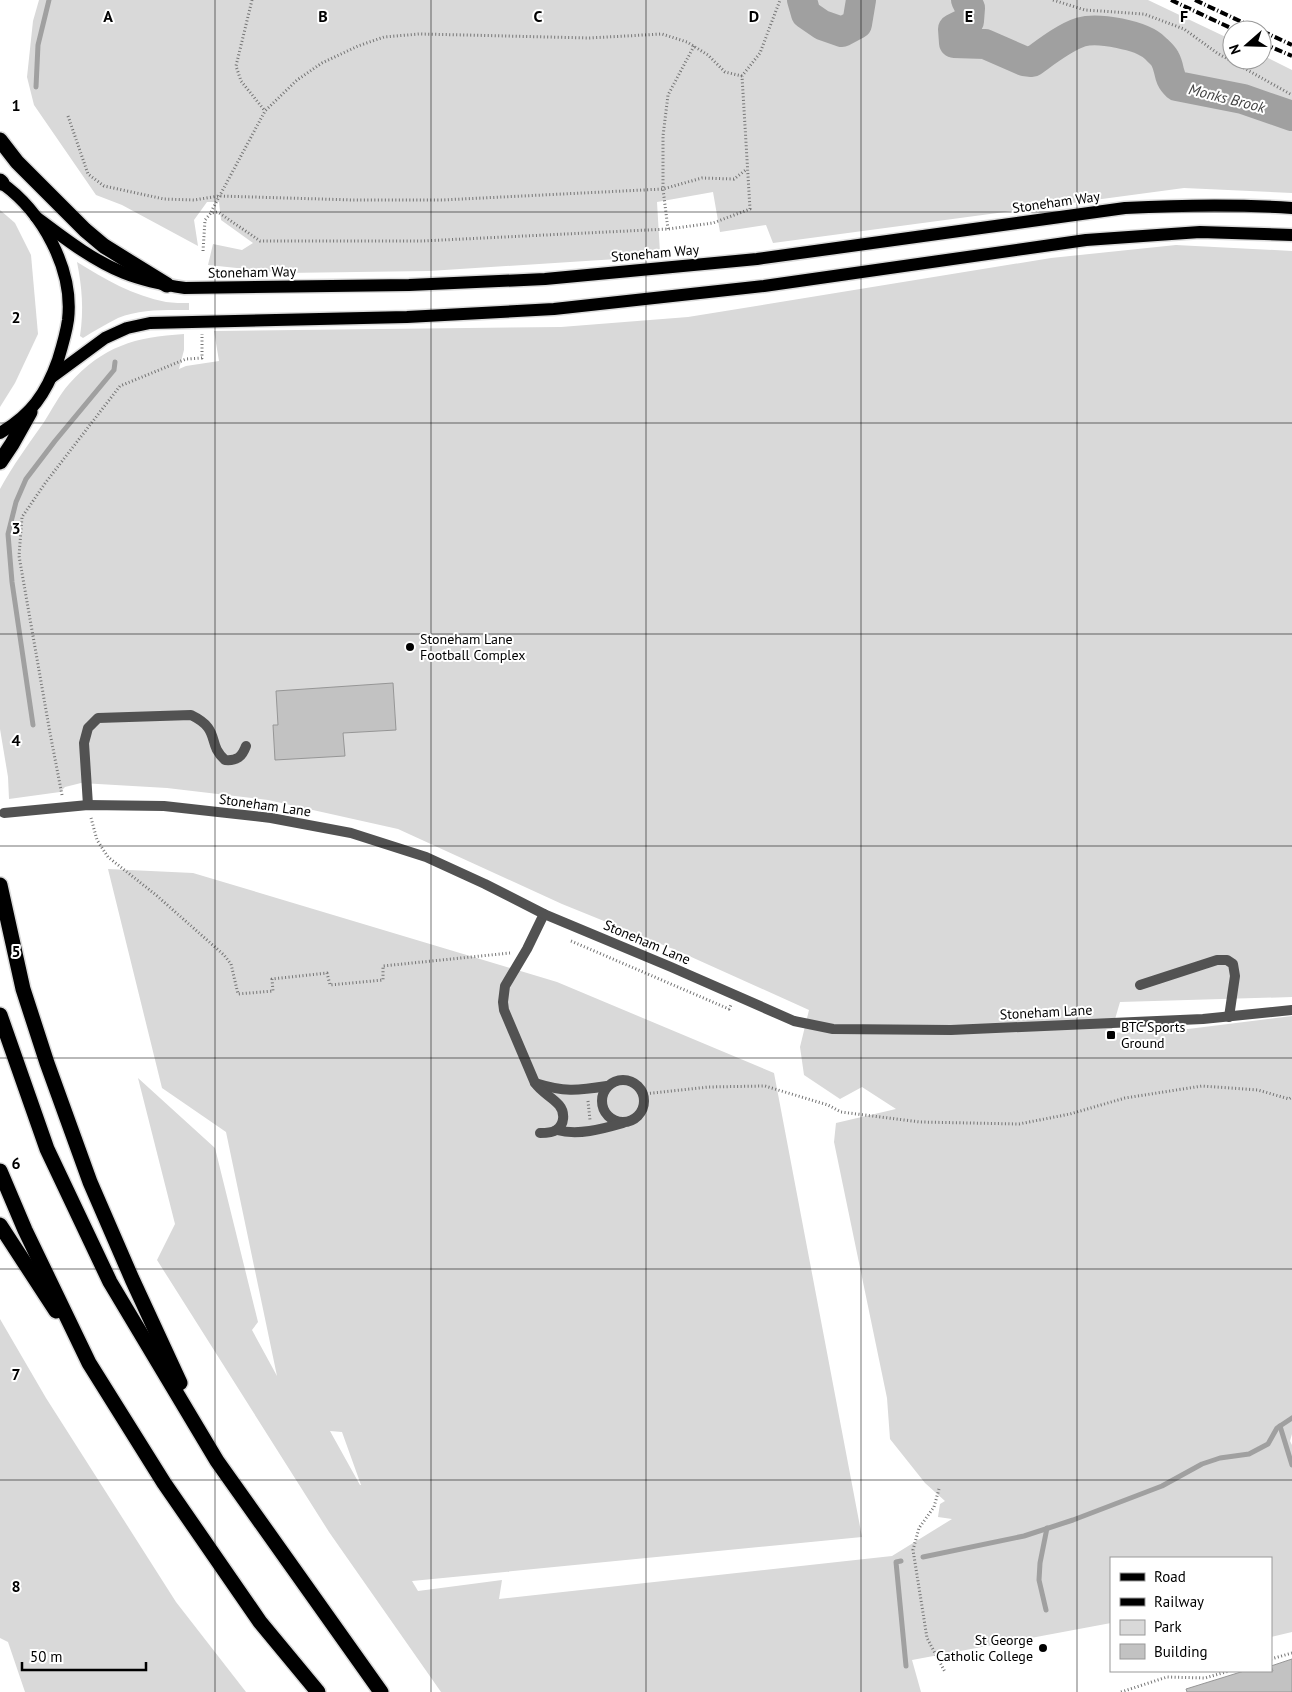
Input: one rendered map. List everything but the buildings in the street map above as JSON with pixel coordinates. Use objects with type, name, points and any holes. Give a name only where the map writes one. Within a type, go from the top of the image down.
[{"type":"highway","points":[[0,140],[17,162],[104,246],[167,285]]},
{"type":"highway","points":[[0,462],[30,412]]},
{"type":"highway","points":[[0,885],[24,988],[47,1063],[90,1182],[132,1279],[216,1461]]},
{"type":"highway","points":[[0,1015],[47,1149],[110,1282],[216,1461],[381,1692]]},
{"type":"highway","points":[[0,1171],[25,1230],[89,1362]]},
{"type":"highway","points":[[0,1225],[89,1362],[164,1483],[260,1622],[318,1692]]},
{"type":"main road","points":[[0,433],[30,412],[42,394],[52,376],[63,345],[68,319],[68,295],[63,271],[54,248],[36,217],[1,182]]},
{"type":"main road","name":"Stoneham Way","points":[[36,217],[77,247],[124,273],[185,288],[390,285],[545,278],[757,259],[1125,208],[1183,204],[1241,204],[1292,208]]},
{"type":"main road","points":[[52,376],[105,338],[127,328],[150,323],[407,317],[554,309],[764,286],[1086,240],[1200,232],[1292,235]]},
{"type":"street","points":[[89,811],[84,743],[88,728],[98,718],[191,715],[203,721],[211,730],[218,754],[225,760],[234,761],[242,755],[246,746]]},
{"type":"street","name":"Stoneham Lane","points":[[4,814],[64,808],[89,811],[164,806],[271,818],[350,833],[426,857],[544,914],[794,1021],[833,1029],[951,1030],[1229,1017],[1292,1010]]},
{"type":"street","points":[[544,914],[527,949],[505,986],[503,1002],[504,1010],[534,1083],[554,1100],[562,1110],[562,1124],[557,1130]]},
{"type":"street","points":[[1140,985],[1216,960],[1227,960],[1233,964],[1235,976],[1229,1017]]},
{"type":"street","points":[[534,1083],[571,1091],[607,1086],[620,1079],[627,1080],[634,1082],[643,1094],[644,1102],[643,1109],[633,1120],[591,1131],[568,1133],[557,1130],[540,1133]]},
{"type":"street","points":[[607,1086],[601,1098],[604,1111],[613,1120],[626,1122]]},
{"type":"path","points":[[252,0],[236,66],[241,81],[266,111]]},
{"type":"path","points":[[211,213],[218,212],[260,241],[422,241],[668,229],[713,223],[750,209],[742,76],[760,53],[780,0]]},
{"type":"path","points":[[1053,0],[1084,10],[1144,14],[1184,29],[1216,54],[1292,95]]},
{"type":"path","points":[[203,251],[205,220],[211,213],[266,111],[297,80],[322,64],[358,46],[384,37],[419,34],[466,34],[589,38],[662,34],[687,42],[708,55],[725,72],[742,76]]},
{"type":"path","points":[[668,229],[663,189],[662,136],[668,95],[694,46]]},
{"type":"path","points":[[68,116],[88,174],[104,186],[164,199],[194,200],[219,196],[354,200],[442,200],[663,189],[702,178],[734,179],[748,168]]},
{"type":"path","points":[[64,808],[19,556],[22,517],[120,386],[186,359],[202,358],[202,334]]},
{"type":"path","points":[[89,811],[100,816]]},
{"type":"path","points":[[89,811],[97,840],[108,857],[156,894],[224,955],[231,964],[238,994],[273,991],[272,979],[327,973],[330,985],[383,980],[383,966],[509,953],[527,949]]},
{"type":"path","points":[[565,939],[729,1009],[736,995]]},
{"type":"path","points":[[643,1094],[709,1086],[765,1086],[828,1105],[841,1112],[920,1122],[1019,1124],[1070,1114],[1125,1098],[1202,1086],[1258,1090],[1290,1099],[1292,1097]]},
{"type":"path","points":[[587,1089],[591,1131]]},
{"type":"path","points":[[939,1488],[934,1507],[919,1528],[913,1550],[927,1638],[945,1672]]},
{"type":"path","points":[[1272,1659],[1292,1653]]},
{"type":"path","points":[[1121,1692],[1167,1677],[1205,1678],[1226,1672]]},
{"type":"green space","points":[[39,0],[1148,0],[1222,35],[1222,70],[1272,70],[1272,60],[1292,70],[1292,193],[1184,188],[773,243],[766,225],[720,232],[713,192],[657,202],[660,253],[648,257],[429,271],[284,273],[208,265],[213,244],[242,250],[253,243],[221,220],[219,202],[207,202],[194,220],[198,246],[122,205],[96,195],[34,105],[27,77],[33,21]]},
{"type":"green space","points":[[0,210],[15,223],[31,255],[38,334],[15,383],[0,407]]},
{"type":"green space","points":[[1176,245],[1292,251],[1292,997],[1120,1002],[1111,1033],[1188,1029],[1292,1016],[1292,1434],[1290,1441],[1292,1445],[1292,1632],[1272,1637],[1272,1557],[1110,1557],[1110,1623],[912,1660],[921,1692],[441,1692],[329,1532],[157,1260],[175,1224],[138,1078],[215,1148],[258,1322],[252,1330],[277,1376],[226,1132],[162,1088],[108,869],[193,873],[557,982],[774,1073],[862,1537],[412,1581],[418,1591],[502,1580],[499,1599],[892,1556],[952,1519],[938,1517],[940,1504],[945,1501],[925,1483],[890,1439],[887,1398],[834,1142],[836,1123],[896,1109],[862,1087],[840,1099],[804,1075],[800,1047],[809,1010],[678,951],[562,904],[398,829],[268,800],[167,788],[81,783],[65,787],[60,792],[9,799],[8,777],[0,729],[0,489],[15,463],[62,393],[94,361],[107,352],[135,341],[166,335],[184,334],[184,350],[179,369],[186,366],[219,361],[214,331],[561,327],[688,317],[1051,258]],"holes":[[[330,1431],[342,1432],[360,1485]]]},
{"type":"green space","points":[[77,262],[109,281],[142,296],[166,302],[189,303],[189,310],[153,311],[126,315],[83,338],[80,336],[82,299]]},
{"type":"green space","points":[[0,1319],[46,1398],[176,1602],[246,1692],[25,1692],[8,1642],[0,1638]]},
{"type":"waterway","points":[[36,87],[38,45],[49,0]]},
{"type":"waterway","name":"Monks Brook","points":[[802,0],[806,14],[822,25],[842,32],[857,24],[861,0]]},
{"type":"waterway","name":"Monks Brook","points":[[966,0],[970,8],[969,21],[953,29],[954,43],[985,44],[1024,61],[1032,62],[1062,41],[1081,32],[1108,31],[1120,33],[1140,39],[1155,48],[1165,59],[1170,76],[1177,86],[1243,99],[1292,116]]},
{"type":"waterway","points":[[33,725],[12,582],[8,534],[16,502],[26,479],[114,370],[115,362]]},
{"type":"waterway","points":[[923,1557],[1024,1536],[1073,1520],[1162,1486],[1202,1464],[1220,1458],[1249,1454],[1268,1444],[1277,1428],[1292,1418]]},
{"type":"waterway","points":[[1280,1426],[1292,1465]]},
{"type":"waterway","points":[[1046,1610],[1039,1580],[1040,1563],[1047,1528]]},
{"type":"waterway","points":[[901,1561],[896,1562],[906,1666]]},
{"type":"railway","points":[[1171,0],[1222,24]]},
{"type":"railway","points":[[1195,0],[1238,20]]},
{"type":"railway","points":[[1272,36],[1292,45]]},
{"type":"railway","points":[[1272,47],[1292,56]]},
{"type":"place","name":"Stoneham Lane Football Complex","points":[[410,647]]},
{"type":"place","name":"BTC Sports Ground","points":[[1111,1035]]},
{"type":"place","name":"St George Catholic College","points":[[1043,1648]]}]
